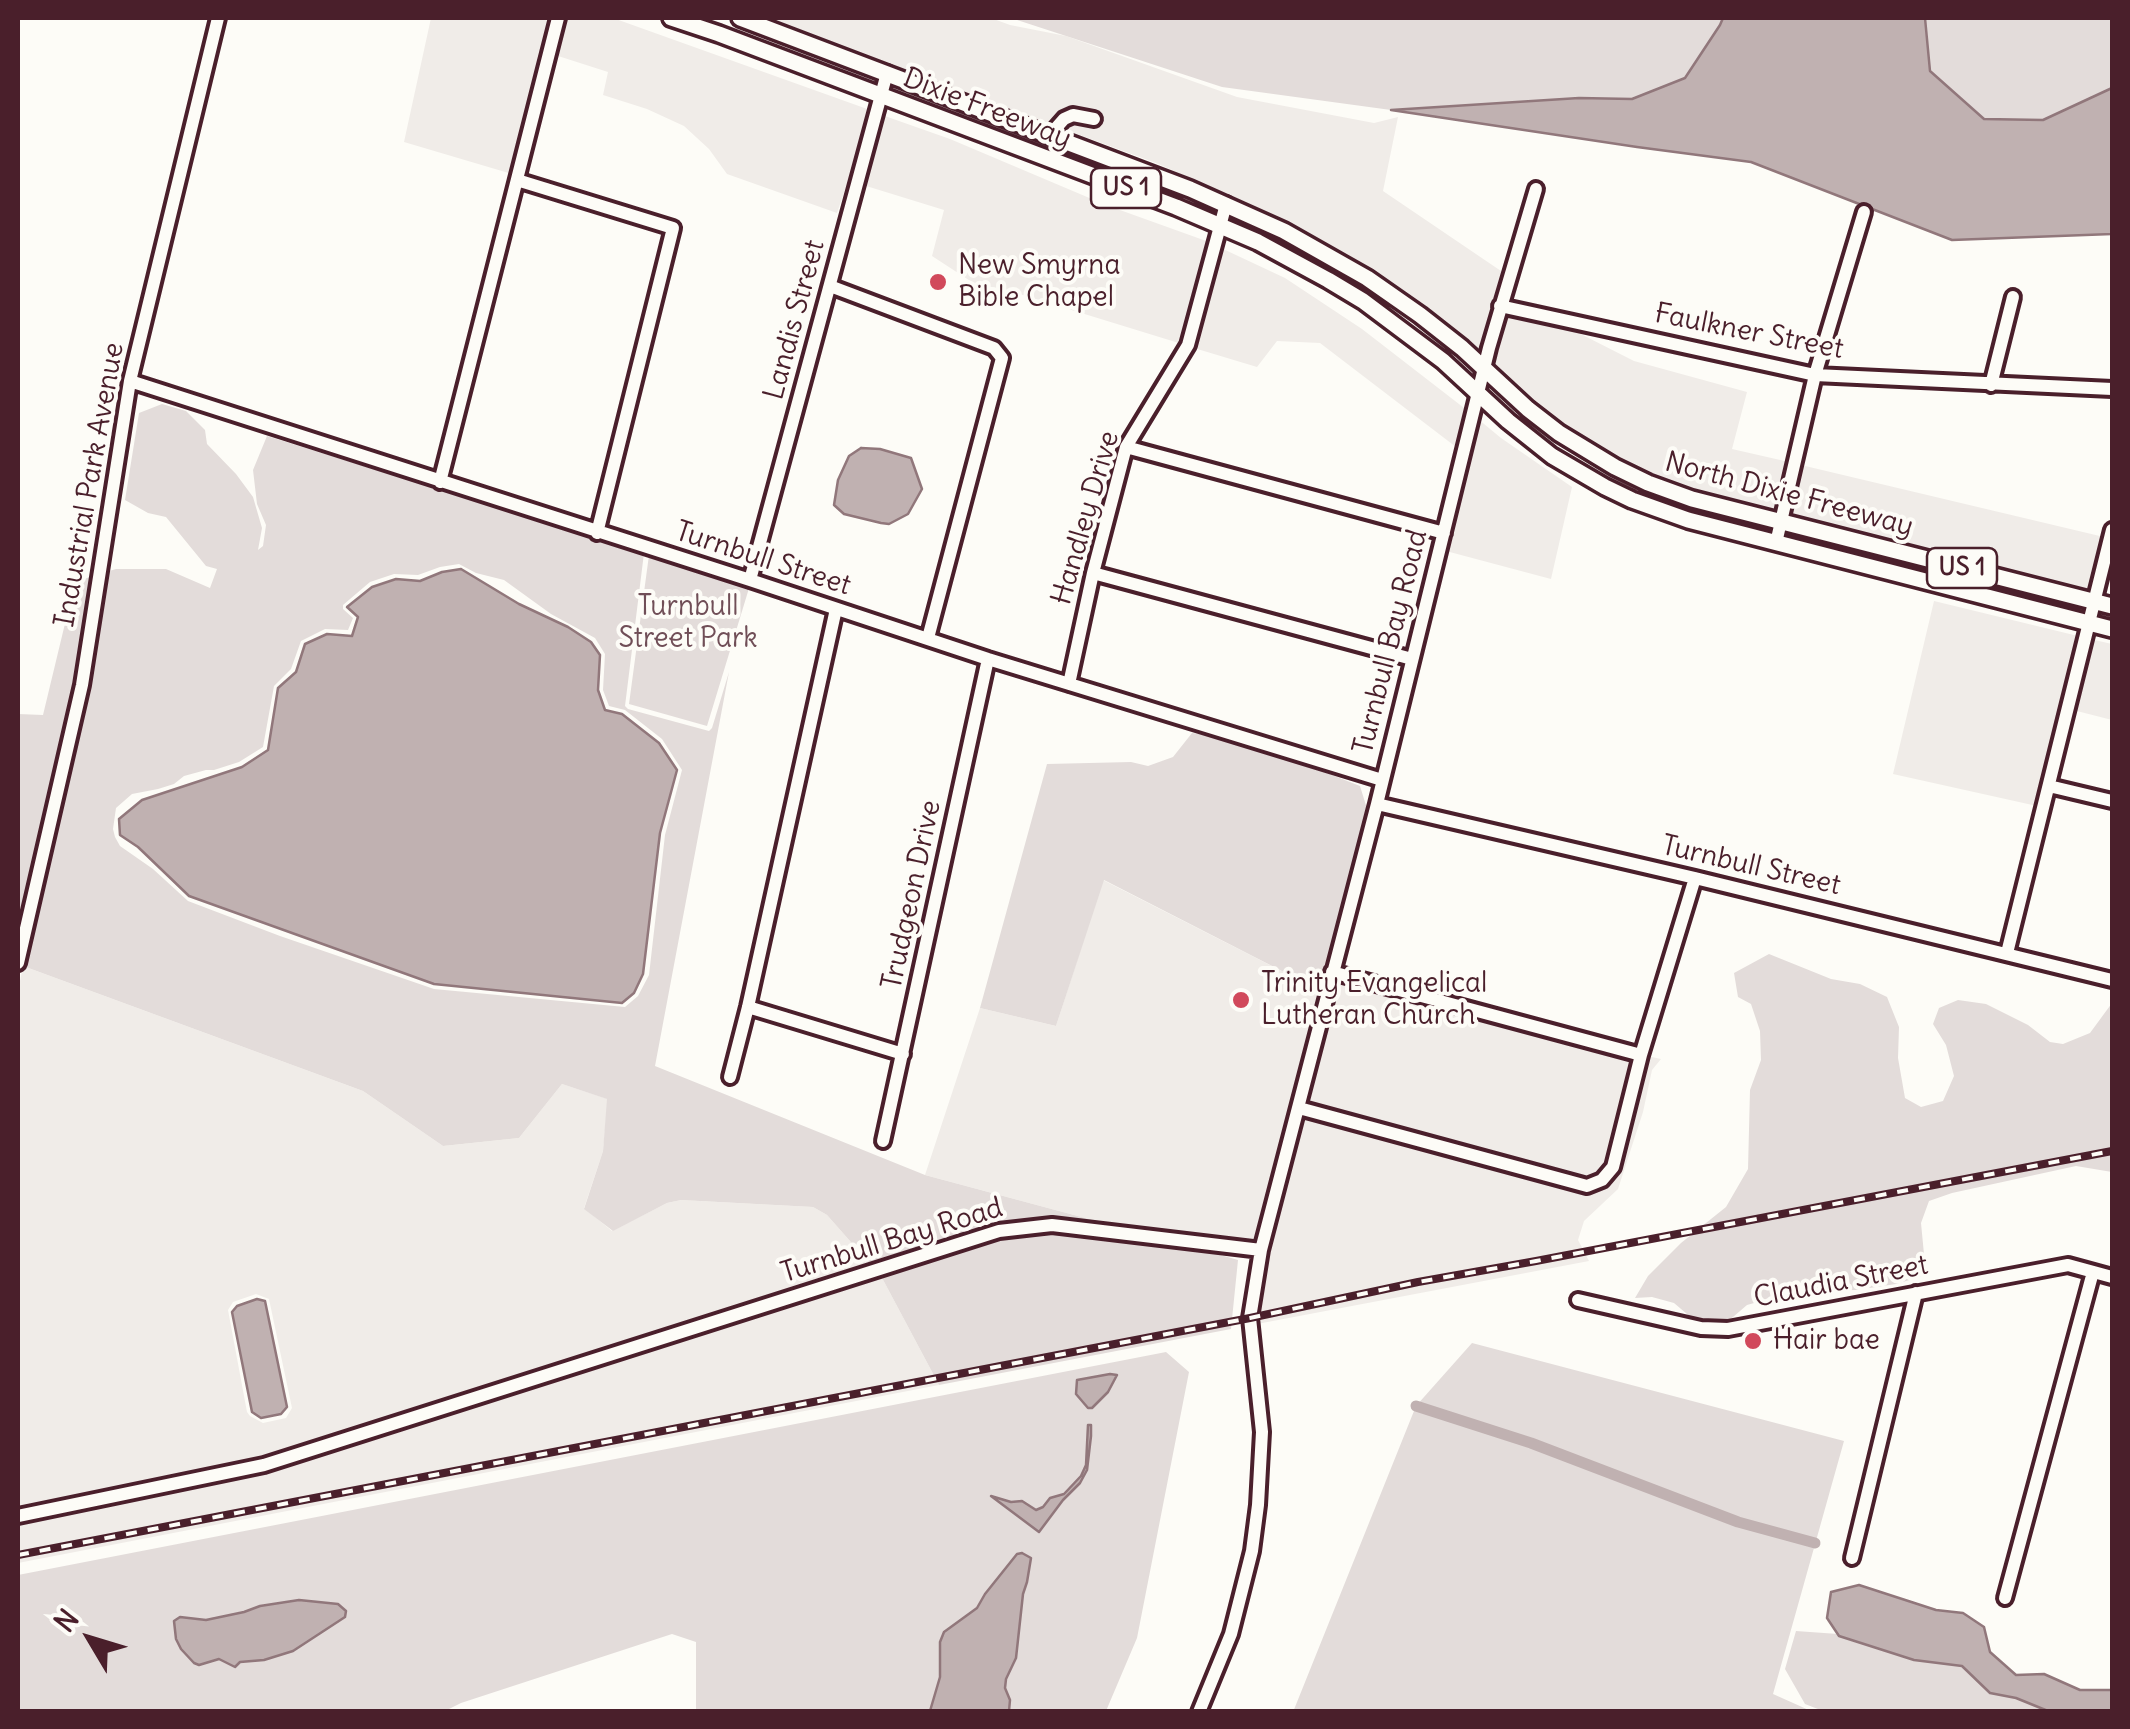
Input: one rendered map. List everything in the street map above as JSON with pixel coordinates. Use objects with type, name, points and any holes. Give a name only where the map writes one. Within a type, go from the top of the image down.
[{"type":"main road","name":"Dixie Freeway","points":[[671,18],[1220,225],[1291,259],[1363,301],[1419,341],[1478,393]]},
{"type":"main road","name":"Dixie Freeway","points":[[740,18],[1226,204],[1284,230],[1366,278],[1440,330],[1484,368]]},
{"type":"main road","name":"North Dixie Freeway","points":[[1484,368],[1542,420],[1615,467],[1648,483],[1692,499],[2112,606]]},
{"type":"main road","name":"North Dixie Freeway","points":[[1478,393],[1552,456],[1605,487],[1688,520],[2112,629]]},
{"type":"street","name":"Industrial Park Avenue","points":[[18,963],[82,685],[130,381],[218,18]]},
{"type":"street","points":[[440,482],[558,18]]},
{"type":"street","name":"Landis Street","points":[[750,580],[886,73]]},
{"type":"street","points":[[1049,136],[1073,115],[1094,119]]},
{"type":"street","points":[[517,180],[673,228],[597,533]]},
{"type":"street","name":"Turnbull Bay Road","points":[[18,1516],[264,1465],[999,1232],[1052,1225],[1261,1250],[1500,306],[1536,189]]},
{"type":"street","name":"Handley Drive","points":[[1068,684],[1126,447],[1188,345],[1226,204]]},
{"type":"street","points":[[1776,543],[1815,376],[1864,212]]},
{"type":"street","points":[[830,286],[994,348],[1002,358],[928,638]]},
{"type":"street","points":[[1991,384],[2013,297]]},
{"type":"street","name":"Faulkner Street","points":[[1500,306],[1815,376],[2112,389]]},
{"type":"street","name":"Turnbull Street","points":[[130,381],[988,660],[1382,780]]},
{"type":"street","points":[[1126,447],[1444,533]]},
{"type":"street","points":[[2007,953],[2112,530]]},
{"type":"street","points":[[1093,573],[1412,658]]},
{"type":"street","points":[[730,1077],[836,610]]},
{"type":"street","name":"Trudgeon Drive","points":[[883,1141],[988,660]]},
{"type":"street","points":[[2049,786],[2112,801]]},
{"type":"street","name":"Turnbull Street","points":[[1376,804],[2112,980]]},
{"type":"street","points":[[1299,1108],[1587,1186],[1602,1180],[1613,1167],[1641,1054],[1694,878]]},
{"type":"street","points":[[1332,972],[1641,1054]]},
{"type":"street","points":[[748,1007],[903,1054]]},
{"type":"street","points":[[1199,1712],[1230,1634],[1252,1551],[1262,1432],[1250,1318],[1261,1250]]},
{"type":"street","name":"Claudia Street","points":[[1578,1300],[1701,1328],[1728,1330],[2068,1265],[2112,1277]]},
{"type":"street","points":[[2005,1598],[2093,1272]]},
{"type":"street","points":[[1852,1558],[1916,1293]]},
{"type":"shaded area","points":[[431,18],[551,18],[543,51],[539,51],[512,174],[404,142]]},
{"type":"shaded area","points":[[564,18],[613,18],[870,110],[851,182],[848,181],[837,213],[727,174],[709,149],[684,126],[603,95],[608,72],[555,55]]},
{"type":"shaded area","points":[[760,18],[991,18],[1066,36],[1237,97],[1374,123],[1398,117],[1383,191],[1501,271],[1480,357],[1349,255],[1252,205],[1156,163]]},
{"type":"shaded area","points":[[1723,18],[1925,18],[1930,71],[1984,119],[2043,120],[2112,88],[2112,234],[1952,240],[1751,162],[1391,110],[1579,98],[1632,99],[1685,78]]},
{"type":"shaded area","points":[[882,115],[1209,242],[1182,344],[1000,288],[978,286],[932,256],[944,210],[863,185]]},
{"type":"shaded area","points":[[1221,248],[1285,278],[1362,329],[1468,411],[1439,526],[1456,447],[1320,343],[1277,341],[1257,367],[1194,348]]},
{"type":"shaded area","points":[[1505,313],[1565,326],[1634,361],[1747,392],[1732,449],[1789,462],[1777,515],[1693,493],[1650,477],[1617,462],[1555,423],[1491,367]]},
{"type":"shaded area","points":[[1478,419],[1572,487],[1551,579],[1446,551]]},
{"type":"shaded area","points":[[861,448],[911,458],[922,489],[908,514],[889,524],[844,514],[834,505],[838,480],[849,456]]},
{"type":"shaded area","points":[[1801,465],[2104,537],[2089,594],[1789,518]]},
{"type":"shaded area","points":[[461,569],[591,642],[600,655],[598,690],[605,710],[622,714],[659,743],[677,770],[660,833],[643,974],[634,993],[622,1003],[434,984],[189,896],[120,835],[119,819],[142,800],[242,767],[268,750],[278,688],[296,672],[305,644],[327,634],[352,636],[358,617],[347,607],[372,587],[396,579],[420,581]]},
{"type":"shaded area","points":[[1934,601],[2078,636],[2037,806],[1893,774]]},
{"type":"shaded area","points":[[2090,639],[2112,644],[2112,720],[2073,710]]},
{"type":"shaded area","points":[[1103,880],[1321,991],[1256,1243],[1115,1226],[925,1175],[980,1008],[1056,1026]]},
{"type":"shaded area","points":[[23,966],[363,1091],[443,1146],[519,1138],[562,1084],[608,1099],[603,1151],[584,1208],[612,1231],[667,1203],[681,1200],[813,1207],[827,1215],[872,1266],[261,1459],[18,1509],[18,991]],"holes":[[[256,1294],[269,1299],[292,1408],[286,1418],[263,1423],[247,1412],[228,1310],[233,1302]]]},
{"type":"shaded area","points":[[1337,979],[1634,1058],[1607,1164],[1598,1175],[1586,1179],[1307,1104]]},
{"type":"shaded area","points":[[1647,1056],[1661,1059],[1652,1070],[1618,1189],[1584,1221],[1578,1240],[1589,1261],[1257,1324],[1267,1251],[1304,1115],[1603,1188],[1619,1169]]},
{"type":"shaded area","points":[[881,1276],[939,1385],[18,1563],[18,1522],[265,1471]]},
{"type":"shaded area","points":[[257,1299],[265,1301],[287,1407],[281,1414],[261,1418],[252,1412],[232,1312],[237,1306]]},
{"type":"shaded area","points":[[1117,1375],[1108,1392],[1088,1408],[1076,1394],[1077,1380]]},
{"type":"shaded area","points":[[1088,1425],[1091,1436],[1087,1470],[1039,1532],[991,1496],[1022,1501],[1036,1510],[1050,1498],[1064,1494],[1086,1465]]},
{"type":"shaded area","points":[[1017,1554],[1031,1558],[1016,1658],[1006,1679],[1009,1711],[930,1711],[940,1677],[940,1642],[944,1632],[977,1608]]},
{"type":"shaded area","points":[[1859,1585],[1936,1610],[1963,1613],[1984,1627],[1990,1652],[2016,1675],[2044,1674],[2080,1690],[2112,1690],[2112,1711],[2048,1711],[1990,1693],[1962,1666],[1914,1660],[1839,1636],[1827,1618],[1831,1592]]},
{"type":"shaded area","points":[[299,1600],[338,1604],[346,1611],[345,1617],[293,1651],[240,1662],[235,1667],[219,1659],[194,1663],[176,1639],[174,1621],[180,1617],[206,1620]]},
{"type":"green space","points":[[1011,18],[1723,18],[1685,78],[1632,100],[1579,98],[1391,110],[1222,87]]},
{"type":"green space","points":[[1925,18],[2112,18],[2112,88],[2043,120],[1983,119],[1930,71]]},
{"type":"green space","points":[[162,404],[186,411],[205,430],[207,444],[253,497],[262,528],[258,550],[263,546],[266,525],[257,504],[253,470],[267,436],[644,553],[625,706],[709,731],[729,672],[655,1066],[925,1175],[1115,1226],[1051,1219],[998,1226],[872,1266],[827,1215],[813,1207],[681,1200],[667,1203],[613,1231],[584,1209],[603,1151],[607,1099],[562,1084],[519,1138],[443,1146],[363,1091],[23,966],[88,687],[106,572],[166,569],[210,588],[217,569],[206,566],[166,517],[148,513],[125,500],[139,413]],"holes":[[[459,564],[504,580],[551,614],[595,638],[605,654],[603,690],[609,706],[625,710],[662,739],[682,770],[665,835],[649,975],[638,996],[625,1007],[434,989],[188,901],[120,846],[115,837],[116,808],[132,794],[239,762],[263,747],[274,686],[291,669],[301,641],[325,629],[348,630],[353,618],[343,605],[370,582],[394,574],[418,575]]]},
{"type":"green space","name":"Turnbull Street Park","points":[[649,555],[750,585],[707,726],[629,704]]},
{"type":"green space","points":[[93,576],[76,683],[18,936],[18,714],[43,715],[75,582]]},
{"type":"green space","points":[[1192,733],[1222,737],[1276,753],[1360,786],[1368,812],[1321,991],[1104,880],[1056,1026],[980,1008],[1047,764],[1131,762],[1148,766],[1173,757]]},
{"type":"green space","points":[[1769,954],[1887,997],[1899,1027],[1898,1058],[1905,1098],[1921,1107],[1943,1101],[1954,1076],[1946,1045],[1933,1024],[1939,1008],[1958,1000],[1986,1004],[2028,1025],[2050,1042],[2063,1044],[2090,1033],[2112,1003],[2112,1172],[2076,1166],[1929,1201],[1921,1223],[1926,1275],[1896,1284],[1856,1290],[1797,1291],[1747,1305],[1726,1323],[1694,1320],[1674,1303],[1652,1297],[1635,1298],[1648,1276],[1681,1243],[1726,1207],[1748,1169],[1750,1090],[1761,1060],[1760,1031],[1751,1004],[1738,997],[1734,973]]},
{"type":"green space","points":[[1053,1230],[1193,1247],[1238,1260],[1231,1329],[939,1385],[881,1276],[1001,1237]]},
{"type":"green space","points":[[1472,1343],[1844,1441],[1773,1694],[1811,1711],[1293,1712],[1416,1406]]},
{"type":"green space","points":[[1166,1352],[1189,1372],[1137,1638],[1106,1711],[696,1711],[696,1642],[672,1634],[445,1711],[18,1712],[18,1575]]},
{"type":"green space","points":[[1796,1631],[1838,1634],[1914,1660],[1963,1666],[1990,1693],[2048,1711],[1823,1711],[1805,1704],[1785,1669]]},
{"type":"waterway","points":[[1416,1406],[1531,1443],[1738,1522],[1815,1543]]},
{"type":"railway","points":[[18,1555],[2112,1151]]},
{"type":"place","name":"New Smyrna Bible Chapel","points":[[938,282]]},
{"type":"place","name":"Trinity Evangelical Lutheran Church","points":[[1241,1000]]},
{"type":"place","name":"Hair bae","points":[[1753,1341]]}]
